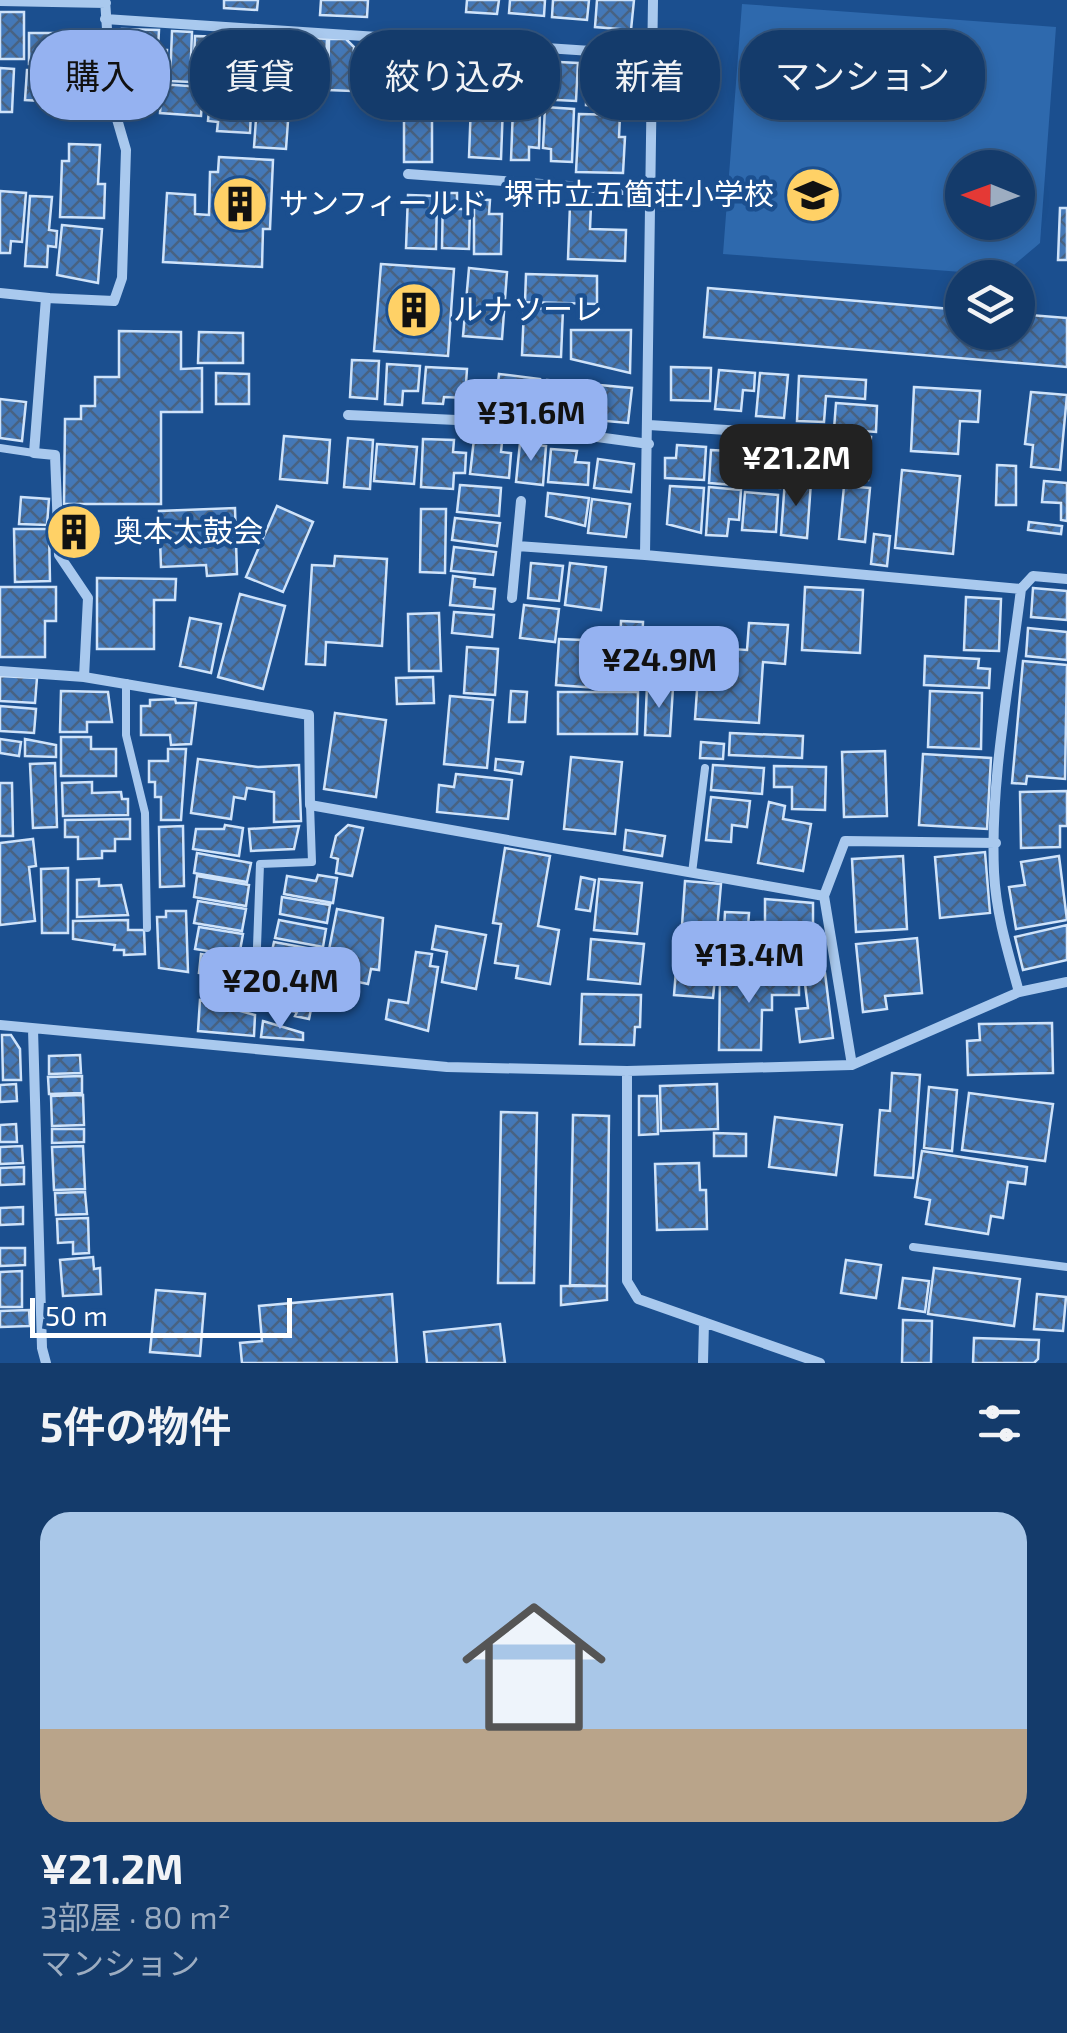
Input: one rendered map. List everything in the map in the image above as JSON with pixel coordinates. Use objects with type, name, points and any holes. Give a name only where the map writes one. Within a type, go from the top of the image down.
[{"type":"street","points":[[652,0],[652,30]]},
{"type":"street","points":[[0,1],[105,2],[112,102],[126,150],[122,278],[114,301],[46,298],[34,453],[55,455],[59,556],[88,598],[84,677]]},
{"type":"street","points":[[105,19],[580,50]]},
{"type":"street","points":[[645,555],[651,120]]},
{"type":"street","points":[[408,174],[650,192]]},
{"type":"street","points":[[0,293],[58,299]]},
{"type":"street","points":[[348,414],[478,421],[649,444]]},
{"type":"street","points":[[649,425],[758,432]]},
{"type":"street","points":[[512,598],[521,501]]},
{"type":"street","points":[[516,546],[1021,588]]},
{"type":"street","points":[[1019,992],[998,916],[996,843],[1021,588],[1034,576],[1067,579]]},
{"type":"street","points":[[0,671],[84,677],[310,715],[310,804],[824,896]]},
{"type":"street","points":[[852,1065],[824,896],[845,841],[996,843]]},
{"type":"street","points":[[0,1026],[446,1067],[627,1070],[852,1065],[1019,992],[1067,982]]},
{"type":"street","points":[[32,1028],[42,1348],[46,1363]]},
{"type":"street","points":[[627,1070],[627,1281],[638,1299],[820,1363]]},
{"type":"street","points":[[704,1322],[704,1363]]},
{"type":"lane","points":[[0,448],[34,453]]},
{"type":"lane","points":[[126,683],[126,735],[145,813],[147,928]]},
{"type":"lane","points":[[692,873],[705,768]]},
{"type":"lane","points":[[256,974],[260,864],[312,862],[310,804]]},
{"type":"lane","points":[[913,1247],[1067,1267]]},
{"type":"shaded area","points":[[742,4],[1056,27],[1040,243],[1020,260],[945,260],[945,271],[723,254],[740,30],[740,120],[985,120],[985,30],[740,30]]},
{"type":"building","points":[[224,0],[258,0],[257,10],[224,8]]},
{"type":"building","points":[[321,0],[368,0],[367,17],[320,15]]},
{"type":"building","points":[[467,0],[499,0],[497,14],[466,12]]},
{"type":"building","points":[[510,0],[545,0],[544,16],[509,13]]},
{"type":"building","points":[[553,0],[589,0],[587,20],[552,17]]},
{"type":"building","points":[[597,0],[634,0],[631,30],[595,27]]},
{"type":"building","points":[[0,12],[24,12],[24,59],[0,59]]},
{"type":"building","points":[[172,31],[190,32],[190,82],[170,81]]},
{"type":"building","points":[[330,39],[346,39],[350,43],[350,91],[330,90]]},
{"type":"building","points":[[560,62],[578,63],[576,101],[560,100]]},
{"type":"building","points":[[0,68],[14,69],[12,112],[0,112]]},
{"type":"building","points":[[27,70],[30,70],[30,100],[25,100]]},
{"type":"building","points":[[170,85],[190,86],[190,115],[170,114]]},
{"type":"building","points":[[560,108],[574,109],[572,162],[551,161],[551,149],[543,148],[544,120],[560,120]]},
{"type":"building","points":[[579,114],[580,120],[620,120],[619,137],[625,137],[623,173],[576,172]]},
{"type":"building","points":[[251,120],[250,133],[217,131],[218,122],[208,121]]},
{"type":"building","points":[[256,120],[288,120],[286,149],[254,147]]},
{"type":"building","points":[[404,120],[432,120],[432,162],[404,162]]},
{"type":"building","points":[[470,120],[502,120],[501,159],[469,157]]},
{"type":"building","points":[[513,120],[540,120],[539,148],[529,147],[529,160],[511,160]]},
{"type":"building","points":[[69,144],[100,145],[98,184],[105,184],[104,218],[60,217],[62,161],[69,161]]},
{"type":"building","name":"サンフィールド","points":[[219,157],[273,160],[270,229],[263,229],[262,267],[163,262],[167,193],[195,195],[195,214],[209,215],[210,172],[218,172]]},
{"type":"building","points":[[0,191],[26,193],[22,242],[11,241],[10,253],[0,253]]},
{"type":"building","points":[[443,193],[457,193],[457,209],[470,209],[469,249],[442,248]]},
{"type":"building","points":[[408,195],[437,196],[436,249],[406,248]]},
{"type":"building","points":[[30,196],[52,197],[49,230],[57,231],[56,247],[48,246],[47,267],[25,266]]},
{"type":"building","points":[[474,199],[490,200],[489,214],[502,214],[501,254],[474,254]]},
{"type":"building","points":[[570,205],[591,205],[590,229],[626,230],[625,261],[568,259]]},
{"type":"building","points":[[1060,208],[1067,208],[1067,260],[1058,260]]},
{"type":"building","points":[[62,225],[102,229],[98,283],[57,275]]},
{"type":"building","name":"ルナソーレ","points":[[381,264],[454,269],[448,356],[374,351]]},
{"type":"building","points":[[469,268],[507,272],[502,339],[463,336]]},
{"type":"building","points":[[526,274],[597,276],[597,304],[525,302]]},
{"type":"building","points":[[708,288],[945,309],[945,350],[1035,350],[1035,315],[1067,318],[1067,367],[704,337]]},
{"type":"building","points":[[524,308],[563,309],[561,357],[522,355]]},
{"type":"building","points":[[571,330],[631,330],[630,373],[571,359]]},
{"type":"building","points":[[119,331],[181,332],[181,369],[202,368],[202,412],[161,412],[161,504],[64,504],[65,419],[81,419],[81,406],[95,406],[95,377],[119,377]]},
{"type":"building","points":[[199,332],[243,333],[243,363],[198,363]]},
{"type":"building","points":[[352,360],[379,361],[377,399],[350,397]]},
{"type":"building","points":[[387,364],[420,366],[418,391],[403,391],[402,405],[385,404]]},
{"type":"building","points":[[426,367],[467,369],[465,398],[444,397],[443,404],[423,403]]},
{"type":"building","points":[[671,367],[711,368],[710,401],[671,400]]},
{"type":"building","points":[[719,370],[755,373],[754,391],[743,390],[741,411],[715,409]]},
{"type":"building","points":[[216,373],[249,374],[249,404],[216,404]]},
{"type":"building","points":[[760,373],[788,375],[784,418],[756,416]]},
{"type":"building","points":[[499,374],[540,379],[536,413],[510,409],[511,401],[496,399]]},
{"type":"building","points":[[799,376],[866,380],[865,399],[826,396],[824,422],[797,421]]},
{"type":"building","points":[[547,380],[581,383],[577,414],[544,410]]},
{"type":"building","points":[[588,384],[632,388],[628,423],[584,419]]},
{"type":"building","points":[[914,387],[980,391],[978,422],[960,421],[958,454],[911,451]]},
{"type":"building","points":[[1031,392],[1067,395],[1060,470],[1031,467],[1033,445],[1025,444]]},
{"type":"building","points":[[0,399],[26,402],[22,441],[0,438]]},
{"type":"building","points":[[836,403],[877,406],[876,432],[834,429]]},
{"type":"building","points":[[791,430],[825,433],[822,477],[787,474]]},
{"type":"building","points":[[835,435],[871,437],[868,480],[832,477]]},
{"type":"building","points":[[284,436],[330,440],[327,483],[280,479]]},
{"type":"building","points":[[348,438],[373,440],[370,489],[344,487]]},
{"type":"building","points":[[423,439],[454,440],[453,452],[466,453],[465,473],[454,473],[453,489],[421,487]]},
{"type":"building","points":[[474,439],[502,442],[501,452],[511,453],[509,478],[470,474]]},
{"type":"building","points":[[755,440],[783,442],[780,488],[751,486]]},
{"type":"building","points":[[520,443],[546,446],[543,485],[516,482]]},
{"type":"building","points":[[377,444],[417,447],[414,484],[374,481]]},
{"type":"building","points":[[677,445],[706,447],[704,480],[665,478],[665,458],[676,458]]},
{"type":"building","points":[[551,449],[577,451],[575,462],[589,463],[588,485],[548,482]]},
{"type":"building","points":[[711,450],[749,452],[746,486],[709,483]]},
{"type":"building","points":[[598,459],[634,464],[631,492],[594,488]]},
{"type":"building","points":[[997,465],[1016,466],[1016,505],[996,505]]},
{"type":"building","points":[[902,470],[960,476],[953,554],[895,548]]},
{"type":"building","points":[[785,480],[811,482],[807,538],[781,535]]},
{"type":"building","points":[[1044,481],[1067,483],[1067,521],[1061,520],[1061,503],[1042,502]]},
{"type":"building","points":[[460,485],[501,488],[499,516],[457,512]]},
{"type":"building","points":[[670,486],[704,488],[701,533],[667,524]]},
{"type":"building","points":[[844,486],[870,488],[865,542],[839,539]]},
{"type":"building","points":[[709,487],[741,490],[739,520],[729,519],[727,536],[706,535]]},
{"type":"building","points":[[745,492],[778,495],[776,532],[742,530]]},
{"type":"building","points":[[548,493],[589,498],[585,526],[546,516]]},
{"type":"building","points":[[21,497],[49,499],[47,525],[19,524]]},
{"type":"building","points":[[592,499],[630,504],[626,537],[588,533]]},
{"type":"building","points":[[277,506],[313,522],[283,592],[246,577]]},
{"type":"building","points":[[235,508],[237,574],[207,576],[206,565],[161,567],[159,511]]},
{"type":"building","points":[[421,509],[446,509],[445,573],[420,572]]},
{"type":"building","name":"奥本太鼓会","points":[[62,513],[85,513],[85,550],[62,550]]},
{"type":"building","points":[[455,518],[500,523],[497,546],[452,540]]},
{"type":"building","points":[[1029,522],[1062,526],[1061,534],[1028,530]]},
{"type":"building","points":[[14,529],[49,529],[50,581],[15,582]]},
{"type":"building","points":[[874,534],[890,536],[887,566],[871,564]]},
{"type":"building","points":[[454,547],[496,552],[493,575],[451,571]]},
{"type":"building","points":[[335,556],[387,559],[382,646],[326,642],[325,665],[306,664],[312,565],[334,566]]},
{"type":"building","points":[[531,563],[563,566],[559,601],[528,598]]},
{"type":"building","points":[[570,563],[606,567],[601,610],[565,605]]},
{"type":"building","points":[[453,576],[475,579],[474,587],[495,589],[493,609],[450,605]]},
{"type":"building","points":[[97,578],[176,579],[175,600],[154,600],[154,649],[97,649]]},
{"type":"building","points":[[0,587],[56,587],[56,621],[45,621],[45,657],[0,657]]},
{"type":"building","points":[[805,587],[863,590],[860,653],[802,650]]},
{"type":"building","points":[[1033,588],[1067,591],[1067,620],[1031,617]]},
{"type":"building","points":[[240,594],[285,606],[263,689],[218,677]]},
{"type":"building","points":[[966,597],[1001,599],[999,651],[964,650]]},
{"type":"building","points":[[524,605],[559,609],[555,642],[520,638]]},
{"type":"building","points":[[454,612],[494,615],[492,637],[452,633]]},
{"type":"building","points":[[439,613],[441,671],[409,671],[408,614]]},
{"type":"building","points":[[190,618],[221,624],[211,673],[180,666]]},
{"type":"building","points":[[621,621],[643,622],[642,646],[620,645]]},
{"type":"building","points":[[749,623],[788,625],[785,664],[763,662],[759,723],[695,719],[700,647],[747,650]]},
{"type":"building","points":[[1028,628],[1067,632],[1067,660],[1026,656]]},
{"type":"building","points":[[559,639],[583,640],[583,649],[604,650],[603,663],[614,664],[612,689],[556,685]]},
{"type":"building","points":[[467,647],[498,649],[495,695],[464,693]]},
{"type":"building","points":[[925,656],[979,659],[978,668],[990,669],[989,688],[924,685]]},
{"type":"building","points":[[1023,661],[1067,665],[1065,779],[1027,776],[1026,784],[1012,783]]},
{"type":"building","points":[[0,676],[37,678],[35,703],[0,701]]},
{"type":"building","points":[[433,677],[434,703],[397,704],[396,678]]},
{"type":"building","points":[[647,685],[673,687],[670,736],[645,735]]},
{"type":"building","points":[[61,691],[108,692],[112,722],[87,722],[87,732],[60,732]]},
{"type":"building","points":[[511,691],[527,692],[525,722],[509,722]]},
{"type":"building","points":[[930,691],[982,693],[981,749],[928,747]]},
{"type":"building","points":[[558,692],[638,692],[637,734],[558,734]]},
{"type":"building","points":[[450,696],[493,700],[487,768],[444,764]]},
{"type":"building","points":[[175,699],[176,703],[196,703],[191,744],[171,745],[170,735],[141,735],[141,706],[150,706],[150,700]]},
{"type":"building","points":[[0,706],[36,709],[34,733],[0,731]]},
{"type":"building","points":[[335,713],[386,720],[376,797],[324,789]]},
{"type":"building","points":[[730,733],[803,736],[802,758],[729,755]]},
{"type":"building","points":[[61,737],[91,737],[91,749],[116,749],[116,776],[61,776]]},
{"type":"building","points":[[0,739],[21,742],[19,756],[0,753]]},
{"type":"building","points":[[25,739],[56,745],[56,757],[25,756]]},
{"type":"building","points":[[701,742],[724,744],[723,759],[700,758]]},
{"type":"building","points":[[168,749],[186,749],[181,820],[161,820],[161,797],[155,797],[155,782],[149,782],[149,761],[168,761]]},
{"type":"building","points":[[885,751],[887,816],[844,817],[842,752]]},
{"type":"building","points":[[923,754],[991,758],[987,829],[919,825]]},
{"type":"building","points":[[571,757],[622,762],[615,834],[564,829]]},
{"type":"building","points":[[198,759],[258,767],[299,765],[301,821],[274,822],[274,792],[247,788],[245,799],[234,797],[231,819],[191,813]]},
{"type":"building","points":[[496,759],[523,762],[521,774],[495,770]]},
{"type":"building","points":[[55,763],[57,827],[33,828],[30,764]]},
{"type":"building","points":[[713,765],[764,768],[762,794],[711,790]]},
{"type":"building","points":[[774,766],[826,767],[825,810],[792,809],[792,787],[774,787]]},
{"type":"building","points":[[456,774],[512,780],[508,819],[437,812],[439,785],[454,787]]},
{"type":"building","points":[[92,782],[92,793],[121,792],[122,799],[128,799],[128,815],[63,816],[62,783]]},
{"type":"building","points":[[0,783],[12,783],[13,836],[0,836]]},
{"type":"building","points":[[1067,791],[1067,826],[1060,826],[1060,847],[1021,848],[1020,792]]},
{"type":"building","points":[[711,797],[750,801],[747,827],[732,825],[731,842],[706,840]]},
{"type":"building","points":[[769,802],[785,806],[783,819],[811,824],[803,871],[758,863]]},
{"type":"building","points":[[130,819],[130,839],[115,839],[115,851],[102,851],[102,858],[78,859],[78,837],[65,837],[65,820]]},
{"type":"building","points":[[225,825],[243,828],[239,856],[193,849],[196,829],[224,829]]},
{"type":"building","points":[[348,825],[363,828],[352,876],[336,873],[338,859],[331,857],[336,836]]},
{"type":"building","points":[[183,826],[184,886],[160,887],[159,827]]},
{"type":"building","points":[[299,826],[294,849],[251,851],[249,829]]},
{"type":"building","points":[[626,830],[665,836],[662,856],[624,850]]},
{"type":"building","points":[[33,839],[36,866],[29,867],[35,921],[0,925],[0,843]]},
{"type":"building","points":[[505,848],[550,856],[538,926],[559,930],[550,984],[516,978],[518,966],[495,963],[501,924],[493,923]]},
{"type":"building","points":[[985,852],[990,913],[940,918],[935,857]]},
{"type":"building","points":[[197,853],[251,863],[247,882],[194,873]]},
{"type":"building","points":[[903,856],[907,929],[856,932],[852,859]]},
{"type":"building","points":[[1059,856],[1067,920],[1016,929],[1009,887],[1025,885],[1021,862]]},
{"type":"building","points":[[68,868],[68,933],[42,933],[41,869]]},
{"type":"building","points":[[318,875],[337,878],[333,903],[284,894],[287,876],[316,881]]},
{"type":"building","points":[[197,876],[249,885],[246,906],[194,897]]},
{"type":"building","points":[[581,877],[595,880],[590,911],[576,909]]},
{"type":"building","points":[[99,879],[99,886],[121,885],[128,915],[77,917],[77,880]]},
{"type":"building","points":[[599,879],[642,883],[637,934],[594,930]]},
{"type":"building","points":[[685,881],[721,884],[716,942],[681,940]]},
{"type":"building","points":[[282,897],[330,905],[327,923],[280,914]]},
{"type":"building","points":[[765,899],[813,903],[813,933],[756,934],[756,922],[765,922]]},
{"type":"building","points":[[198,901],[246,909],[242,931],[194,923]]},
{"type":"building","points":[[337,909],[383,918],[379,970],[371,969],[368,984],[324,975]]},
{"type":"building","points":[[166,911],[186,911],[188,972],[159,968],[157,917],[166,917]]},
{"type":"building","points":[[725,912],[749,913],[745,969],[722,967]]},
{"type":"building","points":[[128,920],[128,930],[144,930],[145,954],[124,955],[124,950],[114,950],[115,945],[73,939],[73,921]]},
{"type":"building","points":[[279,920],[326,929],[323,947],[275,938]]},
{"type":"building","points":[[1067,925],[1067,960],[1023,970],[1015,937]]},
{"type":"building","points":[[436,926],[486,935],[476,989],[442,982],[447,952],[432,949]]},
{"type":"building","points":[[199,927],[243,934],[239,956],[195,949]]},
{"type":"building","points":[[917,938],[922,993],[885,996],[887,1009],[863,1012],[856,944]]},
{"type":"building","points":[[591,939],[644,944],[640,984],[588,979]]},
{"type":"building","points":[[752,939],[801,940],[801,956],[808,956],[807,968],[752,968]]},
{"type":"building","points":[[274,942],[323,951],[319,970],[270,960]]},
{"type":"building","points":[[678,945],[718,949],[713,998],[674,995]]},
{"type":"building","points":[[416,952],[432,954],[430,966],[438,967],[428,1031],[386,1019],[389,1000],[408,1003]]},
{"type":"building","points":[[201,954],[240,961],[236,986],[206,981],[207,974],[199,973]]},
{"type":"building","points":[[270,964],[318,973],[315,991],[267,983]]},
{"type":"building","points":[[720,973],[799,974],[799,995],[772,995],[772,1010],[762,1010],[761,1050],[719,1050]]},
{"type":"building","points":[[825,973],[833,1038],[800,1042],[796,1009],[808,1008],[804,976]]},
{"type":"building","points":[[267,986],[314,995],[309,1019],[295,1016],[297,1012],[263,1006]]},
{"type":"building","points":[[582,994],[641,995],[640,1027],[635,1027],[634,1045],[580,1044]]},
{"type":"building","points":[[200,1000],[255,1015],[254,1036],[198,1031]]},
{"type":"building","points":[[263,1021],[303,1033],[303,1040],[261,1037]]},
{"type":"building","points":[[1052,1023],[1053,1073],[968,1075],[967,1041],[980,1040],[979,1024]]},
{"type":"building","points":[[2,1035],[11,1035],[20,1049],[21,1080],[3,1080]]},
{"type":"building","points":[[80,1055],[81,1073],[49,1074],[49,1056]]},
{"type":"building","points":[[892,1073],[920,1075],[913,1178],[875,1175],[880,1110],[890,1111]]},
{"type":"building","points":[[82,1076],[82,1093],[49,1094],[48,1077]]},
{"type":"building","points":[[16,1084],[17,1101],[0,1102],[0,1085]]},
{"type":"building","points":[[717,1084],[718,1129],[661,1131],[660,1086]]},
{"type":"building","points":[[929,1087],[957,1090],[952,1151],[924,1148]]},
{"type":"building","points":[[969,1093],[1053,1104],[1045,1161],[962,1150]]},
{"type":"building","points":[[83,1095],[84,1125],[52,1126],[51,1096]]},
{"type":"building","points":[[639,1096],[657,1096],[658,1134],[639,1135]]},
{"type":"building","points":[[501,1112],[537,1113],[534,1283],[498,1283]]},
{"type":"building","points":[[573,1115],[609,1116],[607,1286],[570,1285]]},
{"type":"building","points":[[775,1117],[842,1125],[836,1175],[769,1167]]},
{"type":"building","points":[[16,1124],[17,1142],[0,1142],[0,1125]]},
{"type":"building","points":[[52,1129],[84,1129],[84,1142],[52,1143]]},
{"type":"building","points":[[714,1133],[746,1134],[746,1156],[714,1156]]},
{"type":"building","points":[[22,1146],[23,1163],[0,1164],[0,1147]]},
{"type":"building","points":[[83,1146],[85,1189],[54,1190],[52,1147]]},
{"type":"building","points":[[922,1151],[1027,1167],[1025,1184],[1008,1182],[1003,1218],[991,1216],[988,1234],[926,1224],[930,1200],[915,1197]]},
{"type":"building","points":[[699,1163],[700,1190],[706,1190],[707,1229],[657,1230],[655,1164]]},
{"type":"building","points":[[24,1167],[24,1184],[0,1185],[0,1168]]},
{"type":"building","points":[[85,1192],[87,1214],[56,1215],[55,1193]]},
{"type":"building","points":[[23,1207],[23,1224],[0,1225],[0,1208]]},
{"type":"building","points":[[88,1218],[89,1253],[73,1254],[73,1242],[58,1243],[57,1219]]},
{"type":"building","points":[[0,1248],[25,1248],[25,1265],[0,1266]]},
{"type":"building","points":[[93,1257],[94,1269],[100,1268],[101,1294],[63,1296],[60,1260]]},
{"type":"building","points":[[846,1260],[881,1265],[876,1298],[841,1293]]},
{"type":"building","points":[[934,1268],[1020,1279],[1014,1326],[928,1314]]},
{"type":"building","points":[[22,1271],[22,1307],[0,1307],[0,1272]]},
{"type":"building","points":[[903,1278],[929,1281],[925,1312],[899,1308]]},
{"type":"building","points":[[561,1286],[607,1286],[607,1300],[561,1305]]},
{"type":"building","points":[[156,1290],[205,1294],[200,1356],[150,1352]]},
{"type":"building","points":[[392,1294],[397,1363],[242,1363],[240,1343],[262,1341],[259,1306]]},
{"type":"building","points":[[1037,1294],[1066,1297],[1063,1331],[1034,1329]]},
{"type":"building","points":[[29,1310],[30,1326],[0,1327],[0,1311]]},
{"type":"building","points":[[903,1320],[932,1321],[931,1363],[902,1363]]},
{"type":"building","points":[[500,1324],[505,1363],[427,1363],[424,1332]]},
{"type":"building","points":[[974,1338],[1039,1340],[1038,1359],[1034,1363],[973,1363]]},
{"type":"place","name":"堺市立五箇荘小学校","points":[[813,195]]},
{"type":"place","name":"サンフィールド","points":[[240,204]]},
{"type":"place","name":"ルナソーレ","points":[[414,310]]},
{"type":"place","name":"奥本太鼓会","points":[[74,532]]}]
